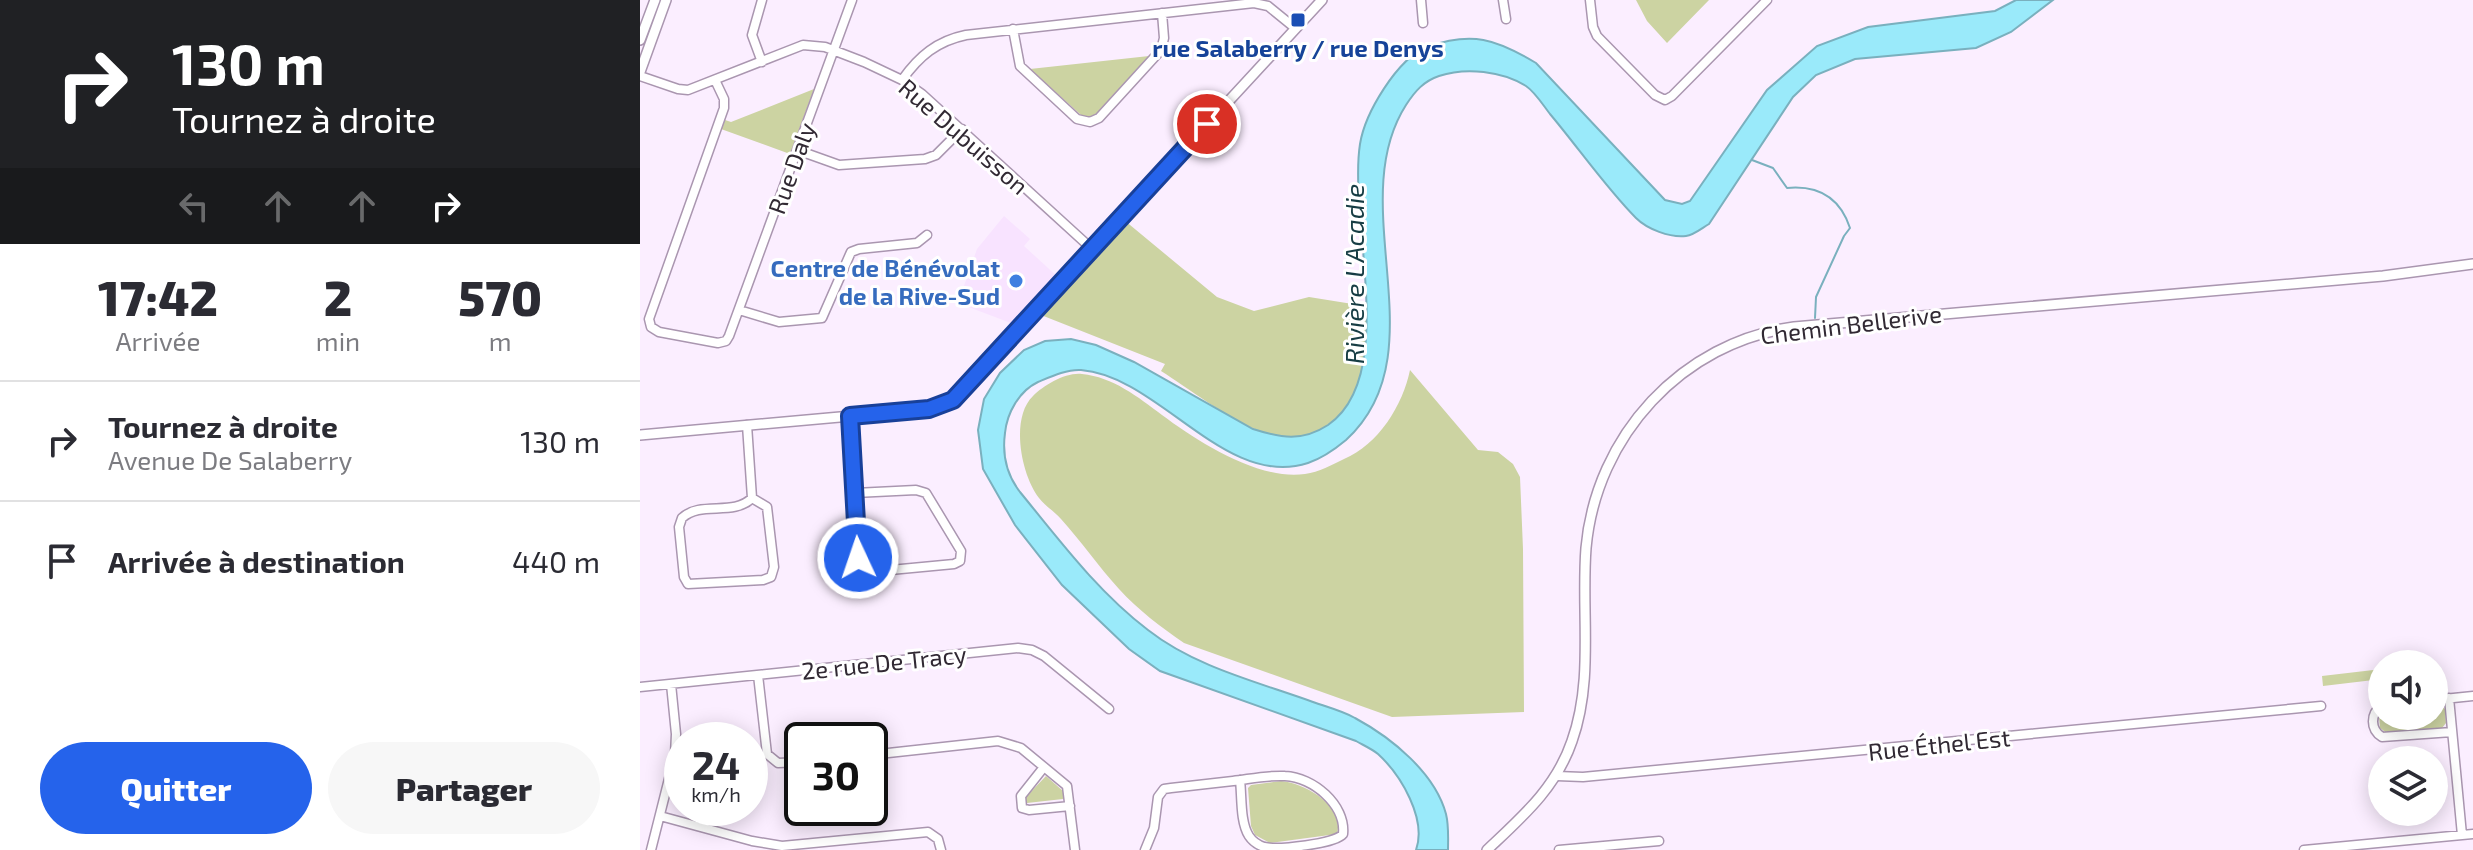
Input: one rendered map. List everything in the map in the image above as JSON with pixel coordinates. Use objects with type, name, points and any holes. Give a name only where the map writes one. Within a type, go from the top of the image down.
[{"type":"street","points":[[640,40],[655,0]]},
{"type":"street","points":[[640,74],[666,0]]},
{"type":"street","points":[[762,0],[752,35],[762,62]]},
{"type":"street","name":"Rue Daly","points":[[715,80],[724,99],[724,108],[649,319],[652,328],[664,334],[716,343],[724,342],[729,336],[852,0]]},
{"type":"street","points":[[640,435],[929,409],[953,400],[1322,0]]},
{"type":"street","points":[[1421,0],[1423,23]]},
{"type":"street","points":[[1503,0],[1506,19]]},
{"type":"street","points":[[1590,0],[1597,36],[1655,95],[1665,100],[1767,0]]},
{"type":"street","points":[[902,80],[923,54],[941,42],[966,35],[1262,3],[1295,28]]},
{"type":"street","points":[[1013,29],[1020,66],[1077,119],[1090,122],[1099,118],[1161,50],[1164,38],[1162,13]]},
{"type":"street","name":"Rue Dubuisson","points":[[640,74],[684,90],[807,45],[833,50],[902,80],[930,100],[1092,249]]},
{"type":"street","points":[[797,150],[839,165],[925,159],[936,155],[962,129]]},
{"type":"street","points":[[739,310],[779,322],[822,318],[851,252],[917,243],[927,235]]},
{"type":"street","name":"Chemin Bellerive","points":[[1487,850],[1531,809],[1557,776],[1572,740],[1583,701],[1586,552],[1592,511],[1601,481],[1620,441],[1646,406],[1672,381],[1713,353],[1750,336],[1794,327],[2383,276],[2473,264]]},
{"type":"street","points":[[850,416],[858,558],[864,569],[880,571],[960,561],[962,554],[959,547],[925,492],[855,493]]},
{"type":"street","points":[[747,425],[752,498]]},
{"type":"street","points":[[752,498],[767,507],[774,567],[771,577],[688,584],[684,577],[679,527],[682,518],[693,510],[743,506],[752,498]]},
{"type":"street","name":"2e rue De Tracy","points":[[640,687],[1023,649],[1044,656],[1109,709]]},
{"type":"street","points":[[758,675],[767,754],[778,763],[784,763]]},
{"type":"street","points":[[651,850],[676,749],[671,684]]},
{"type":"street","points":[[2462,835],[2449,698],[2473,696]]},
{"type":"street","name":"Rue Éthel Est","points":[[1557,776],[1583,777],[2321,706]]},
{"type":"street","points":[[2376,730],[2384,738],[2452,732]]},
{"type":"street","points":[[888,753],[1002,741],[1017,746],[1067,786],[1075,850]]},
{"type":"street","points":[[1044,767],[1021,796],[1022,808],[1070,806]]},
{"type":"street","points":[[1145,850],[1154,828],[1160,792],[1167,788],[1240,780],[1285,776],[1305,782],[1326,795],[1343,819],[1343,834],[1334,841],[1275,847],[1259,845],[1250,838],[1246,829],[1240,780]]},
{"type":"street","points":[[660,816],[782,846],[928,832],[937,837],[941,850]]},
{"type":"street","points":[[2304,850],[2473,834]]},
{"type":"street","points":[[1559,850],[1659,841]]},
{"type":"shaded area","points":[[1004,216],[1030,239],[1024,246],[1059,278],[1016,325],[958,303],[977,249]]},
{"type":"green space","points":[[1636,0],[1709,0],[1667,43],[1647,21]]},
{"type":"green space","points":[[1149,56],[1089,118],[1081,115],[1030,69]]},
{"type":"green space","points":[[814,89],[790,154],[721,129],[725,120],[731,122]]},
{"type":"green space","points":[[1124,220],[1217,297],[1254,311],[1309,297],[1365,306],[1364,367],[1352,402],[1339,417],[1315,434],[1289,437],[1268,433],[1232,418],[1161,371],[1165,364],[1041,315]]},
{"type":"green space","points":[[1410,370],[1478,450],[1498,452],[1513,464],[1520,477],[1524,712],[1392,717],[1184,643],[1150,618],[1119,589],[1068,527],[1039,498],[1023,461],[1020,432],[1026,406],[1049,384],[1062,377],[1082,374],[1104,379],[1125,389],[1229,457],[1287,475],[1310,473],[1356,453],[1378,434],[1402,397]]},
{"type":"green space","points":[[2368,671],[2368,681],[2323,686],[2322,676]]},
{"type":"green space","points":[[2383,730],[2424,730],[2388,734]]},
{"type":"green space","points":[[1046,776],[1063,791],[1063,799],[1027,803],[1025,798]]},
{"type":"green space","points":[[1281,781],[1311,791],[1329,805],[1338,824],[1337,834],[1270,843],[1255,835],[1251,826],[1248,788]]},
{"type":"water","points":[[2016,0],[2053,0],[2011,32],[1976,48],[1855,59],[1816,75],[1793,97],[1709,224],[1686,236],[1659,232],[1636,218],[1526,86],[1506,77],[1472,71],[1450,73],[1429,81],[1416,91],[1406,105],[1389,145],[1383,187],[1390,322],[1386,365],[1373,405],[1346,440],[1313,461],[1278,467],[1249,461],[1221,447],[1138,391],[1110,377],[1081,370],[1064,372],[1038,382],[1015,403],[1008,418],[1004,441],[1011,478],[1096,583],[1148,630],[1186,654],[1206,664],[1345,713],[1397,746],[1422,771],[1440,799],[1446,814],[1448,850],[1416,850],[1418,825],[1410,798],[1387,763],[1373,750],[1356,741],[1160,671],[1129,649],[1062,585],[1015,525],[983,469],[978,430],[984,399],[1000,373],[1024,350],[1045,341],[1071,339],[1096,345],[1134,362],[1263,432],[1291,437],[1309,434],[1328,425],[1349,402],[1361,371],[1366,335],[1358,176],[1363,131],[1384,88],[1405,63],[1427,47],[1457,39],[1483,40],[1508,48],[1536,63],[1665,200],[1682,204],[1690,201],[1767,90],[1817,46],[1868,27],[1995,11]]},
{"type":"waterway","points":[[1752,160],[1773,168],[1787,188],[1809,189],[1827,196],[1840,209],[1850,228],[1816,297],[1815,318]]},
{"type":"place","name":"rue Salaberry / rue Denys","points":[[1298,20]]},
{"type":"place","name":"Centre de Bénévolat de la Rive-Sud","points":[[1016,281]]},
{"type":"route","points":[[858,558],[850,416],[929,409],[953,400],[1207,124]]},
{"type":"water label","name":"Rivière L'Acadie","points":[[1353,274]]}]
